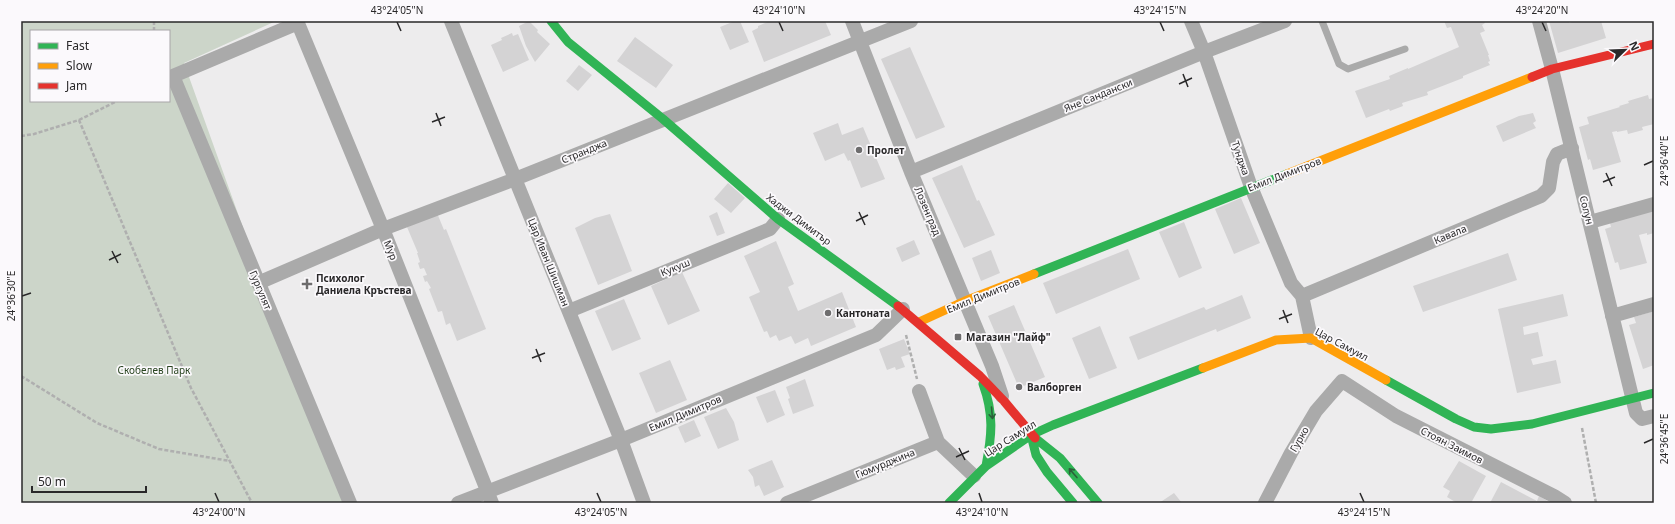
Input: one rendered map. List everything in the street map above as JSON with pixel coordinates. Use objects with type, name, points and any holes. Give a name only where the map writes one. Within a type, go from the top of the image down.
[{"type":"street","name":"Цар Иван Шишман","points":[[451,21],[621,440],[644,503]]},
{"type":"street","name":"Хаджи Димитър","points":[[550,21],[568,42],[663,119],[778,219],[919,322],[980,376],[1004,401],[1031,435],[1060,458],[1098,503]]},
{"type":"street","name":"Лозенград","points":[[852,21],[911,172],[992,366],[1004,401]]},
{"type":"street","name":"Странджа","points":[[258,283],[383,229],[515,179],[911,21]]},
{"type":"street","name":"Тунджа","points":[[1191,21],[1204,52],[1251,187],[1291,283],[1302,296],[1311,338]]},
{"type":"street","name":"Яне Сандански","points":[[911,172],[1204,52],[1285,21]]},
{"type":"street","name":"Солун","points":[[1539,21],[1572,148],[1636,413],[1642,419],[1654,416]]},
{"type":"street","name":"Гургулят","points":[[298,22],[173,76],[350,503]]},
{"type":"street","name":"Мур","points":[[298,22],[383,229],[490,498]]},
{"type":"street","name":"Емил Димитров","points":[[919,322],[965,301],[1552,69],[1654,44]]},
{"type":"street","name":"Кавала","points":[[1302,296],[1541,196],[1549,188],[1553,162],[1557,154],[1572,148]]},
{"type":"street","points":[[1590,222],[1654,204]]},
{"type":"street","name":"Кукуш","points":[[569,311],[770,229],[778,219]]},
{"type":"street","points":[[1612,316],[1654,304]]},
{"type":"street","name":"Емил Димитров","points":[[458,503],[490,498],[621,440],[876,335],[902,311]]},
{"type":"street","name":"Цар Самуил","points":[[949,503],[974,476],[986,466],[1031,435],[1061,422],[1276,340],[1311,338],[1456,419],[1474,427],[1491,429],[1532,424],[1654,393]]},
{"type":"street","points":[[980,376],[992,408],[992,435],[986,466]]},
{"type":"street","name":"Гурко","points":[[1268,502],[1291,453],[1316,410],[1342,381]]},
{"type":"street","name":"Стоян Заимов","points":[[1342,381],[1396,416],[1565,503]]},
{"type":"street","points":[[919,391],[938,442],[974,476]]},
{"type":"street","name":"Хаджи Димитър","points":[[1031,435],[1036,455],[1046,472],[1073,503]]},
{"type":"street","name":"Гюмурджина","points":[[787,503],[938,442]]},
{"type":"lane","points":[[1322,21],[1339,64],[1348,69],[1405,49]]},
{"type":"path","points":[[21,136],[34,134],[79,120],[115,102]]},
{"type":"path","points":[[79,120],[191,388],[252,503]]},
{"type":"path","points":[[902,311],[919,391]]},
{"type":"path","points":[[21,376],[104,426],[159,449],[231,461]]},
{"type":"path","points":[[1579,412],[1596,503]]},
{"type":"green space","name":"Скобелев Парк","points":[[21,21],[276,21],[184,63],[265,289],[352,503],[21,503]]},
{"type":"building","points":[[529,21],[538,30],[537,32],[550,44],[535,62],[526,46],[519,26]]},
{"type":"building","points":[[735,21],[740,21],[749,42],[730,50],[720,27]]},
{"type":"building","points":[[770,21],[825,21],[831,35],[764,62],[752,31],[758,28],[758,26]]},
{"type":"building","points":[[1444,21],[1484,21],[1485,23],[1482,25],[1485,31],[1480,33],[1489,55],[1490,61],[1488,62],[1490,65],[1463,76],[1463,78],[1427,92],[1428,95],[1402,103],[1403,106],[1390,111],[1389,109],[1366,118],[1355,91],[1390,79],[1389,76],[1459,47],[1451,27],[1447,28]]},
{"type":"building","points":[[1549,21],[1569,21],[1569,23],[1575,21],[1601,21],[1606,38],[1558,53]]},
{"type":"building","points":[[512,33],[513,36],[518,34],[529,60],[503,72],[491,45]]},
{"type":"building","points":[[635,37],[673,65],[656,88],[617,61]]},
{"type":"building","points":[[910,47],[945,127],[916,139],[881,59]]},
{"type":"building","points":[[579,65],[592,75],[578,91],[566,81]]},
{"type":"building","points":[[1648,95],[1649,99],[1654,98],[1654,124],[1642,127],[1643,130],[1628,134],[1627,130],[1612,132],[1621,162],[1593,170],[1590,159],[1588,160],[1579,127],[1589,124],[1587,117],[1620,107],[1619,106],[1629,103],[1628,101]]},
{"type":"building","points":[[1533,113],[1536,121],[1533,123],[1536,128],[1503,142],[1496,126],[1519,116]]},
{"type":"building","points":[[838,123],[842,135],[863,127],[885,179],[861,188],[850,160],[848,161],[844,153],[825,161],[813,133]]},
{"type":"building","points":[[962,165],[977,201],[979,200],[995,235],[964,248],[932,178]]},
{"type":"building","points":[[728,183],[745,198],[731,213],[714,199]]},
{"type":"building","points":[[1241,198],[1260,243],[1234,254],[1215,209]]},
{"type":"building","points":[[1654,207],[1654,233],[1639,235],[1647,263],[1620,270],[1618,262],[1615,263],[1605,229],[1611,227],[1609,219]]},
{"type":"building","points":[[717,212],[725,233],[717,236],[709,216]]},
{"type":"building","points":[[437,213],[444,230],[446,229],[486,329],[457,341],[450,323],[446,325],[442,311],[438,312],[429,289],[431,288],[427,281],[425,282],[423,276],[427,275],[424,268],[420,269],[418,263],[420,262],[418,253],[407,227]]},
{"type":"building","points":[[610,214],[632,271],[598,285],[575,228],[595,218]]},
{"type":"building","points":[[1184,222],[1202,268],[1179,278],[1159,232]]},
{"type":"building","points":[[914,240],[920,254],[902,262],[896,248]]},
{"type":"building","points":[[776,241],[794,284],[788,287],[798,311],[842,292],[856,327],[811,346],[808,338],[795,344],[791,336],[779,341],[776,335],[770,338],[767,331],[764,332],[749,297],[760,292],[744,256]]},
{"type":"building","points":[[1128,249],[1140,279],[1056,314],[1043,283]]},
{"type":"building","points":[[991,250],[1000,273],[981,281],[972,258]]},
{"type":"building","points":[[1508,253],[1517,280],[1423,312],[1413,286]]},
{"type":"building","points":[[682,272],[700,311],[668,325],[651,286]]},
{"type":"building","points":[[1563,294],[1568,316],[1523,327],[1524,335],[1538,332],[1543,356],[1531,359],[1533,365],[1556,360],[1561,383],[1517,393],[1498,309]]},
{"type":"building","points":[[1242,295],[1251,318],[1217,332],[1216,329],[1138,360],[1129,337],[1204,307],[1206,310]]},
{"type":"building","points":[[624,299],[641,339],[612,351],[595,311]]},
{"type":"building","points":[[1014,305],[1045,377],[1019,388],[988,316]]},
{"type":"building","points":[[1654,311],[1654,365],[1643,369],[1629,325],[1636,323],[1634,317]]},
{"type":"building","points":[[1100,326],[1117,368],[1089,379],[1072,338]]},
{"type":"building","points":[[904,339],[910,354],[901,357],[905,367],[896,370],[895,367],[887,370],[879,349]]},
{"type":"building","points":[[670,360],[687,400],[656,413],[639,373]]},
{"type":"building","points":[[805,379],[814,406],[793,414],[786,387]]},
{"type":"building","points":[[775,390],[785,415],[767,423],[756,397]]},
{"type":"building","points":[[726,408],[734,422],[739,440],[718,449],[704,417]]},
{"type":"building","points":[[694,420],[701,436],[685,443],[678,427]]},
{"type":"building","points":[[772,460],[784,487],[764,496],[759,485],[755,487],[753,477],[748,470]]},
{"type":"building","points":[[1459,461],[1486,476],[1471,503],[1457,503],[1447,497],[1450,491],[1443,487]]},
{"type":"building","points":[[1501,482],[1537,501],[1539,496],[1551,503],[1490,503]]},
{"type":"building","points":[[1174,493],[1182,503],[1159,503]]},
{"type":"traffic: fast","points":[[551,21],[568,42],[663,119],[778,219],[898,306]]},
{"type":"traffic: fast","points":[[1034,274],[1287,174]]},
{"type":"traffic: fast","points":[[949,503],[986,466],[1031,435],[1053,425],[1203,368]]},
{"type":"traffic: fast","points":[[1386,380],[1456,419],[1474,427],[1491,429],[1532,424],[1654,393]]},
{"type":"traffic: fast","points":[[983,384],[989,405],[991,425],[990,444],[986,466]]},
{"type":"traffic: fast","points":[[1031,435],[1036,455],[1047,472],[1073,503]]},
{"type":"traffic: fast","points":[[1035,438],[1060,458],[1098,503]]},
{"type":"traffic: slow","points":[[1287,174],[1532,77]]},
{"type":"traffic: slow","points":[[919,322],[965,301],[1034,274]]},
{"type":"traffic: slow","points":[[1203,368],[1276,340],[1311,338],[1386,380]]},
{"type":"traffic: jam","points":[[1532,77],[1552,69],[1654,44]]},
{"type":"traffic: jam","points":[[898,306],[980,376],[1004,401],[1035,438]]},
{"type":"place","name":"Пролет","points":[[859,150]]},
{"type":"place","name":"Психолог Даниела Кръстева","points":[[307,284]]},
{"type":"place","name":"Кантоната","points":[[828,313]]},
{"type":"place","name":"Магазин \"Лайф\"","points":[[958,337]]},
{"type":"place","name":"Валборген","points":[[1019,387]]}]
